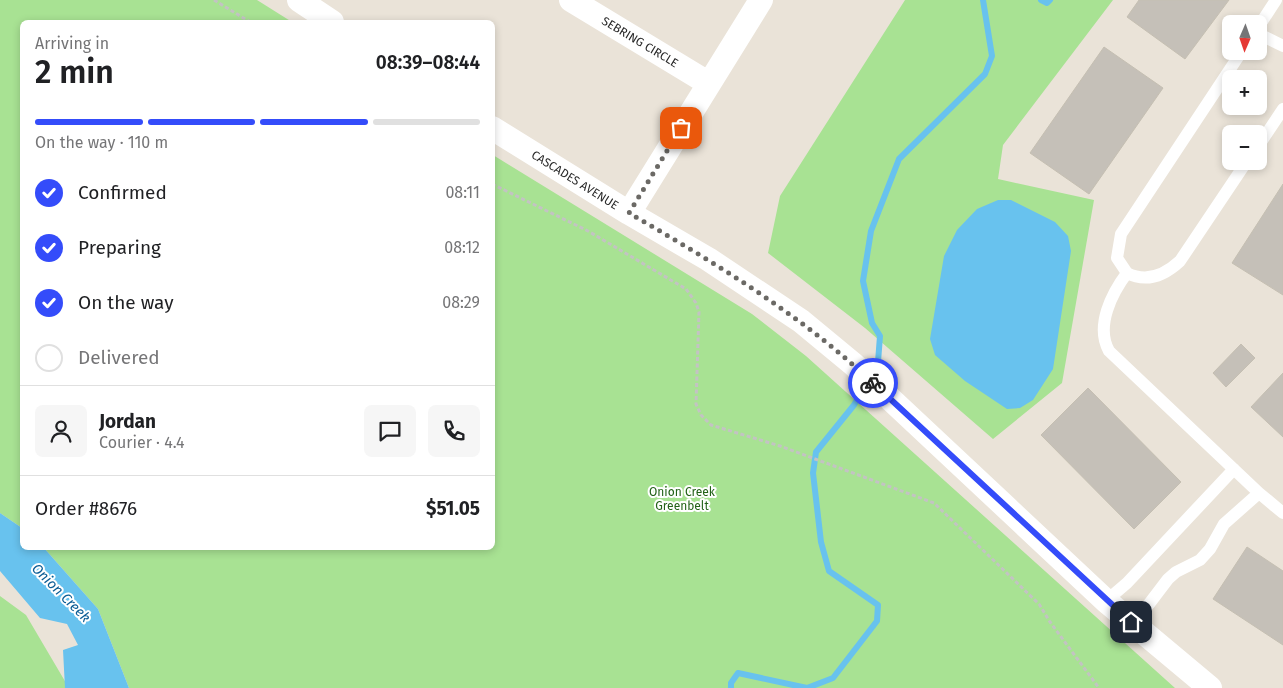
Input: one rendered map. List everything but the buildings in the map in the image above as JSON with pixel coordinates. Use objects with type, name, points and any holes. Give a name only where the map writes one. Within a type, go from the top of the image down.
[{"type":"street","points":[[299,0],[329,20]]},
{"type":"street","name":"SEBRING CIRCLE","points":[[571,0],[708,83]]},
{"type":"street","points":[[629,213],[708,83],[762,0]]},
{"type":"street","name":"CASCADES AVENUE","points":[[495,130],[629,213],[708,259],[818,334],[1106,601],[1210,688]]},
{"type":"lane","points":[[1266,15],[1276,0]]},
{"type":"lane","points":[[1268,38],[1283,46]]},
{"type":"lane","points":[[1236,60],[1121,234],[1118,258],[1127,273],[1136,277],[1146,277],[1168,272],[1180,261],[1242,170]]},
{"type":"lane","points":[[1267,133],[1283,109]]},
{"type":"lane","points":[[1127,273],[1116,288],[1104,322],[1105,344],[1109,351],[1259,493],[1283,513]]},
{"type":"lane","points":[[1106,601],[1127,583],[1234,469]]},
{"type":"lane","points":[[1131,622],[1149,604],[1168,579],[1176,572],[1200,560],[1210,549],[1224,524],[1259,493]]},
{"type":"path","points":[[214,0],[247,20]]},
{"type":"path","points":[[495,185],[588,231],[686,289],[696,303],[699,312],[695,395],[701,415],[711,425],[780,446],[939,506],[1039,604],[1055,630],[1099,688]]},
{"type":"green space","points":[[0,0],[257,0],[289,20],[20,20],[20,527],[0,513]]},
{"type":"green space","points":[[905,0],[1113,0],[1003,145],[998,179],[1094,200],[1062,383],[993,439],[865,328],[768,253],[780,196]]},
{"type":"green space","name":"Onion Creek Greenbelt","points":[[495,156],[752,314],[806,356],[1175,688],[129,688],[98,609],[46,550],[495,550]]},
{"type":"green space","points":[[0,596],[26,615],[69,688],[0,688]]},
{"type":"water","points":[[998,200],[1011,200],[1055,222],[1068,236],[1071,251],[1053,369],[1033,400],[1020,408],[1007,409],[965,381],[935,355],[930,339],[944,256],[957,230],[977,209]]},
{"type":"water","name":"Onion Creek","points":[[0,513],[20,527],[20,550],[46,550],[98,609],[129,688],[65,688],[63,650],[78,645],[67,624],[40,618],[0,571]]},
{"type":"waterway","points":[[731,688],[731,683],[738,673],[807,688],[833,678],[877,621],[878,605],[829,571],[821,542],[813,473],[816,452],[854,405],[878,362],[880,336],[872,323],[863,281],[871,231],[899,159],[985,74],[992,56],[983,0]]},
{"type":"waterway","points":[[1041,0],[1047,3],[1050,0]]},
{"type":"way so far","points":[[681,128],[629,213],[708,259],[801,322],[844,356],[873,383]]},
{"type":"route","points":[[873,383],[1106,601],[1131,622]]}]
